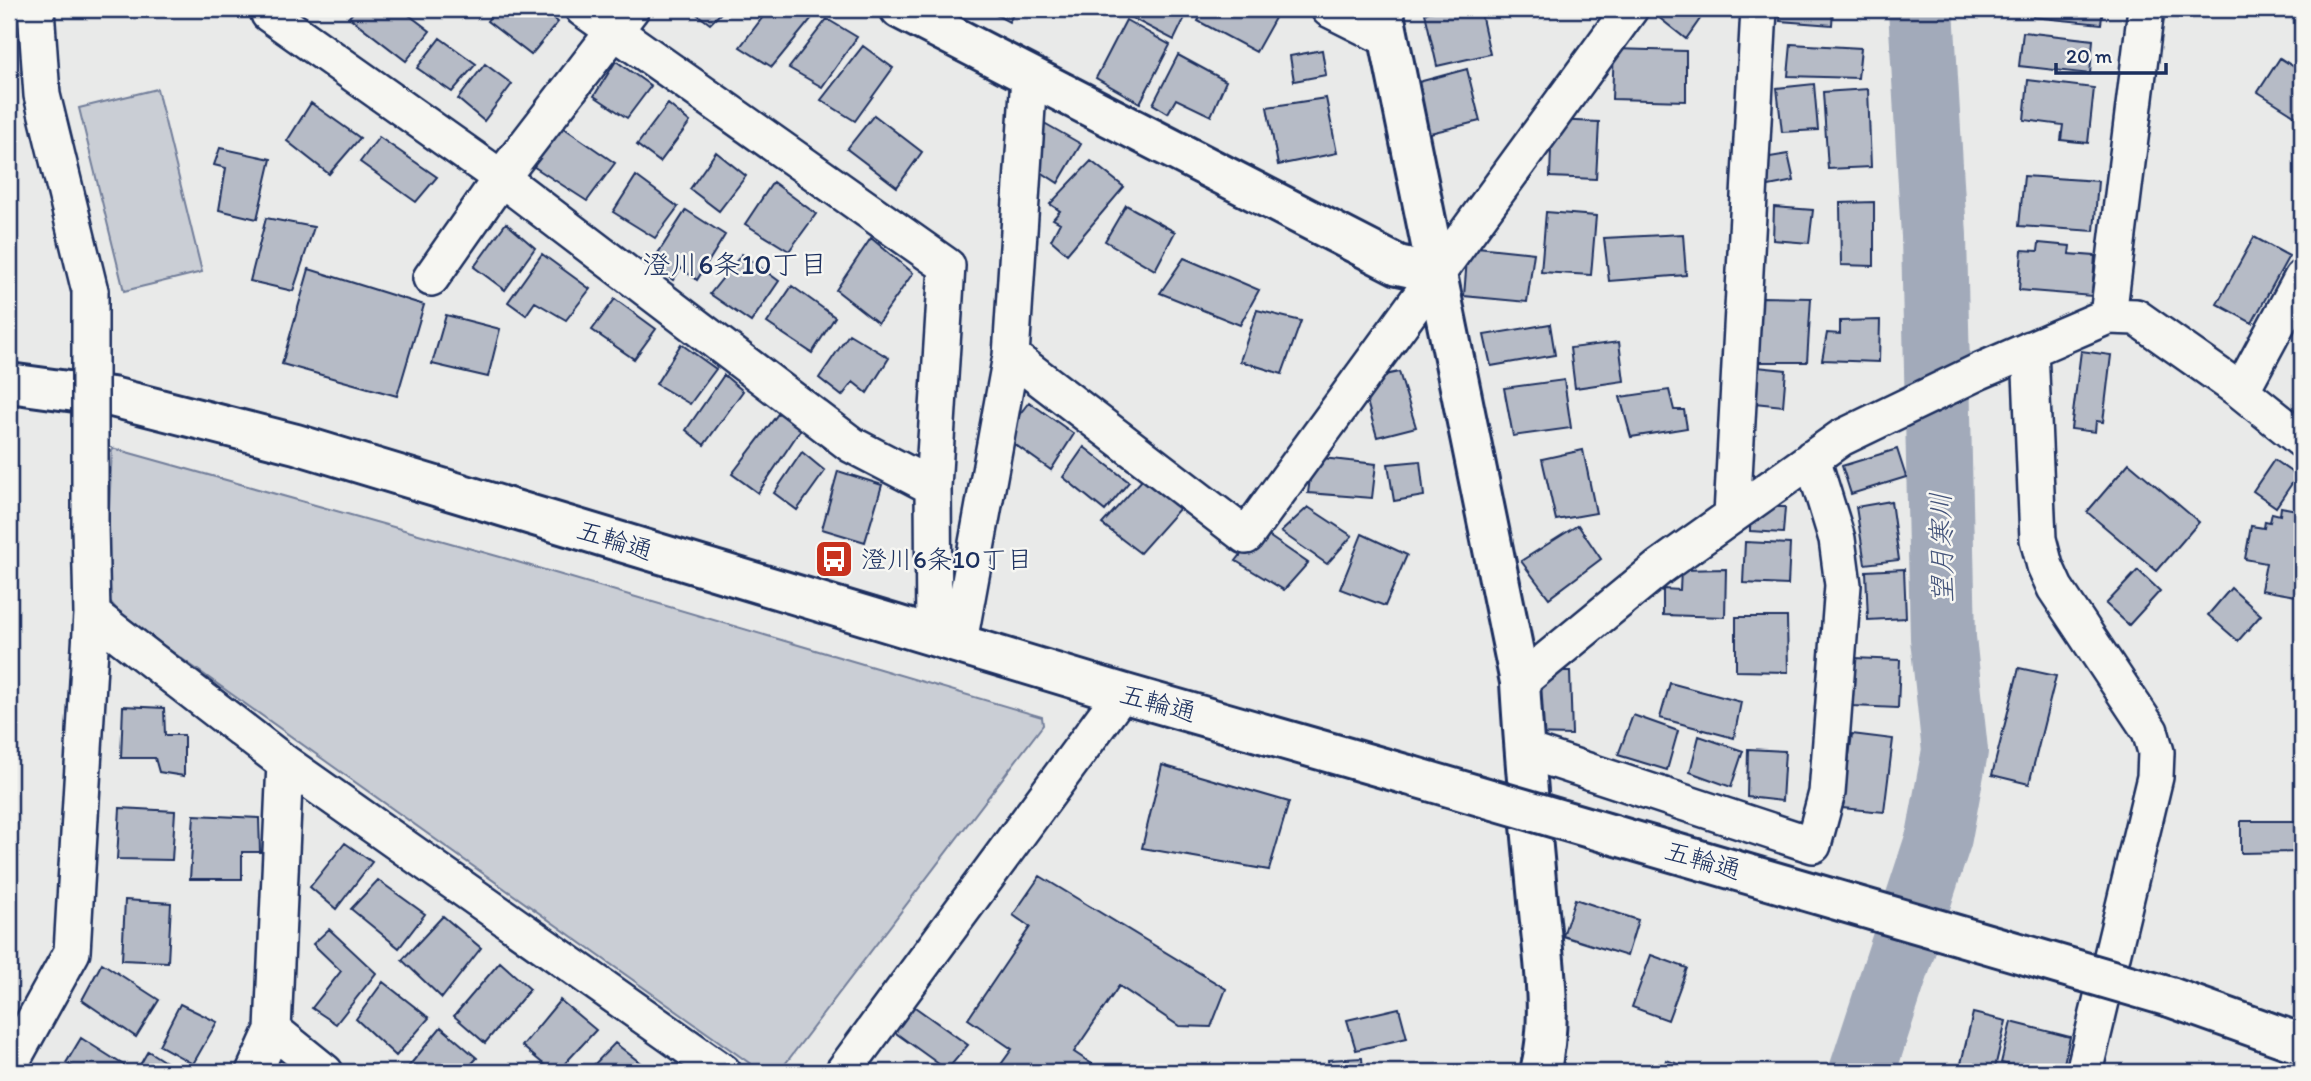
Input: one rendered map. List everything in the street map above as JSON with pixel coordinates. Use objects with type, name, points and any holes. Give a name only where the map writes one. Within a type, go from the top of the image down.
[{"type":"main road","points":[[900,9],[1398,265],[1436,274]]},
{"type":"main road","points":[[1386,24],[1520,682],[1547,995],[1541,1072]]},
{"type":"main road","name":"五輪通","points":[[9,383],[112,397],[296,444],[1122,693],[2170,997],[2302,1044]]},
{"type":"street","points":[[9,1066],[72,953],[92,614],[90,291],[42,95],[36,9]]},
{"type":"street","points":[[269,9],[269,14],[500,178],[852,445],[933,486]]},
{"type":"street","points":[[583,9],[622,20],[947,266],[933,486],[947,640]]},
{"type":"street","points":[[1329,9],[1386,24]]},
{"type":"street","points":[[1731,515],[1759,9]]},
{"type":"street","points":[[2108,316],[2146,9]]},
{"type":"street","points":[[1011,356],[1246,536],[1623,13]]},
{"type":"street","points":[[431,278],[500,178],[622,20]]},
{"type":"street","points":[[947,640],[1011,356],[1029,76]]},
{"type":"street","points":[[2241,391],[2302,278]]},
{"type":"street","points":[[1520,682],[1660,567],[1841,438],[1980,371],[2108,316],[2136,317],[2241,391],[2302,440]]},
{"type":"street","points":[[2030,349],[2038,539],[2045,566],[2055,588],[2150,731],[2156,752],[2155,777],[2084,1072]]},
{"type":"street","points":[[1524,750],[1813,845],[1827,793],[1843,585],[1836,539],[1812,458]]},
{"type":"street","points":[[92,614],[285,763],[723,1072]]},
{"type":"street","points":[[843,1072],[1122,693]]},
{"type":"street","points":[[254,1072],[273,1030],[285,763]]},
{"type":"street","points":[[273,1030],[326,1072]]},
{"type":"shaded area","points":[[157,89],[202,272],[124,291],[79,108]]},
{"type":"shaded area","points":[[112,448],[504,558],[1042,717],[1043,725],[779,1072],[762,1072],[122,616],[105,595]]},
{"type":"building","points":[[356,9],[401,9],[430,31],[406,61],[349,17]]},
{"type":"building","points":[[496,9],[543,9],[558,22],[531,55],[487,21]]},
{"type":"building","points":[[690,9],[725,9],[710,24]]},
{"type":"building","points":[[769,9],[810,9],[816,13],[772,67],[740,47]]},
{"type":"building","points":[[985,9],[1016,9],[1009,22]]},
{"type":"building","points":[[1134,9],[1189,9],[1174,40],[1130,17]]},
{"type":"building","points":[[1204,9],[1257,9],[1275,18],[1256,52],[1198,21]]},
{"type":"building","points":[[1444,9],[1480,9],[1490,54],[1437,66],[1425,13]]},
{"type":"building","points":[[1495,9],[1534,9],[1497,16]]},
{"type":"building","points":[[1654,9],[1707,9],[1686,39],[1652,12]]},
{"type":"building","points":[[1781,9],[1833,9],[1832,25],[1780,21]]},
{"type":"building","points":[[2034,9],[2103,9],[2101,24],[2033,17]]},
{"type":"building","points":[[827,19],[857,37],[822,87],[789,68]]},
{"type":"building","points":[[1126,20],[1170,45],[1140,103],[1096,78]]},
{"type":"building","points":[[2023,32],[2093,40],[2090,74],[2019,66]]},
{"type":"building","points":[[440,38],[476,64],[452,92],[417,68]]},
{"type":"building","points":[[1791,44],[1861,48],[1858,78],[1788,76]]},
{"type":"building","points":[[863,46],[893,68],[855,121],[821,100]]},
{"type":"building","points":[[1614,49],[1686,51],[1686,101],[1612,99]]},
{"type":"building","points":[[1322,50],[1326,75],[1294,81],[1290,56]]},
{"type":"building","points":[[1178,55],[1226,81],[1211,116],[1176,99],[1168,113],[1153,104]]},
{"type":"building","points":[[2280,58],[2302,72],[2302,120],[2258,92]]},
{"type":"building","points":[[616,61],[651,86],[627,118],[594,96]]},
{"type":"building","points":[[485,64],[512,84],[484,121],[458,99]]},
{"type":"building","points":[[1467,69],[1480,121],[1426,134],[1415,83]]},
{"type":"building","points":[[2028,80],[2094,88],[2088,143],[2061,140],[2063,125],[2024,120]]},
{"type":"building","points":[[1814,84],[1818,130],[1782,132],[1777,88]]},
{"type":"building","points":[[1868,89],[1871,167],[1828,169],[1823,92]]},
{"type":"building","points":[[1326,98],[1337,153],[1278,165],[1267,107]]},
{"type":"building","points":[[311,103],[360,138],[329,174],[287,141]]},
{"type":"building","points":[[668,104],[690,122],[660,162],[637,145]]},
{"type":"building","points":[[874,115],[922,152],[897,187],[847,149]]},
{"type":"building","points":[[551,119],[615,163],[587,201],[525,161]]},
{"type":"building","points":[[1039,120],[1081,144],[1058,183],[1018,157]]},
{"type":"building","points":[[1552,120],[1599,122],[1596,179],[1550,177]]},
{"type":"building","points":[[379,137],[437,177],[416,202],[360,162]]},
{"type":"building","points":[[220,148],[271,159],[257,219],[219,210],[226,168],[214,165]]},
{"type":"building","points":[[716,152],[746,176],[719,211],[690,189]]},
{"type":"building","points":[[1788,154],[1794,181],[1753,189],[1746,161]]},
{"type":"building","points":[[1091,161],[1124,187],[1067,254],[1051,240],[1060,223],[1053,219],[1060,211],[1050,204]]},
{"type":"building","points":[[636,176],[678,207],[655,238],[613,212]]},
{"type":"building","points":[[2024,176],[2098,181],[2094,231],[2019,226]]},
{"type":"building","points":[[773,182],[816,214],[789,251],[745,224]]},
{"type":"building","points":[[1874,202],[1874,266],[1841,265],[1840,203]]},
{"type":"building","points":[[1126,205],[1175,232],[1155,270],[1105,241]]},
{"type":"building","points":[[1774,207],[1813,210],[1809,243],[1773,240]]},
{"type":"building","points":[[686,210],[725,235],[697,280],[681,268],[673,280],[651,264]]},
{"type":"building","points":[[1546,212],[1596,216],[1591,275],[1541,272]]},
{"type":"building","points":[[266,218],[314,227],[293,291],[250,281]]},
{"type":"building","points":[[506,223],[535,248],[505,290],[474,267]]},
{"type":"building","points":[[1683,234],[1686,275],[1609,281],[1604,238]]},
{"type":"building","points":[[2254,237],[2289,256],[2252,323],[2217,304]]},
{"type":"building","points":[[871,238],[913,273],[878,323],[836,290]]},
{"type":"building","points":[[2039,243],[2070,246],[2069,254],[2095,256],[2092,296],[2019,290],[2022,250],[2038,251]]},
{"type":"building","points":[[1468,246],[1534,253],[1527,302],[1464,296]]},
{"type":"building","points":[[542,254],[590,289],[566,320],[535,302],[526,315],[508,302]]},
{"type":"building","points":[[742,254],[779,281],[751,322],[710,294]]},
{"type":"building","points":[[1184,258],[1259,290],[1240,325],[1160,293]]},
{"type":"building","points":[[309,269],[424,305],[397,396],[282,364]]},
{"type":"building","points":[[792,286],[835,317],[812,353],[767,323]]},
{"type":"building","points":[[1760,297],[1811,298],[1807,362],[1757,362]]},
{"type":"building","points":[[615,299],[656,329],[634,359],[592,330]]},
{"type":"building","points":[[1257,310],[1301,321],[1282,374],[1240,361]]},
{"type":"building","points":[[446,315],[500,329],[488,377],[432,364]]},
{"type":"building","points":[[1880,320],[1879,362],[1822,360],[1827,333],[1840,334],[1840,321]]},
{"type":"building","points":[[1550,324],[1555,355],[1491,366],[1484,335]]},
{"type":"building","points":[[849,334],[889,358],[867,393],[853,382],[842,396],[819,378]]},
{"type":"building","points":[[1619,342],[1624,381],[1575,388],[1570,348]]},
{"type":"building","points":[[681,344],[716,369],[690,404],[656,384]]},
{"type":"building","points":[[2081,351],[2111,355],[2103,422],[2096,421],[2095,432],[2071,429]]},
{"type":"building","points":[[1747,366],[1786,370],[1783,406],[1745,402]]},
{"type":"building","points":[[1399,372],[1416,427],[1377,437],[1361,380]]},
{"type":"building","points":[[724,375],[743,391],[704,445],[686,430]]},
{"type":"building","points":[[1564,380],[1571,428],[1513,436],[1504,388]]},
{"type":"building","points":[[1669,390],[1674,410],[1684,410],[1687,428],[1631,437],[1620,397]]},
{"type":"building","points":[[1029,402],[1074,434],[1051,470],[1003,436]]},
{"type":"building","points":[[781,410],[803,426],[758,493],[732,474]]},
{"type":"building","points":[[1084,447],[1129,482],[1105,511],[1063,477]]},
{"type":"building","points":[[1897,449],[1906,477],[1851,494],[1842,466]]},
{"type":"building","points":[[1583,450],[1596,513],[1556,520],[1542,459]]},
{"type":"building","points":[[802,452],[825,471],[797,510],[774,493]]},
{"type":"building","points":[[1313,457],[1376,464],[1372,498],[1308,493]]},
{"type":"building","points":[[2274,460],[2297,476],[2276,507],[2253,491]]},
{"type":"building","points":[[1420,461],[1424,496],[1394,501],[1388,464]]},
{"type":"building","points":[[2129,463],[2199,522],[2157,571],[2087,512]]},
{"type":"building","points":[[838,471],[882,485],[865,542],[822,529]]},
{"type":"building","points":[[1143,479],[1180,508],[1140,553],[1102,524]]},
{"type":"building","points":[[1891,501],[1899,560],[1865,564],[1856,507]]},
{"type":"building","points":[[1308,507],[1352,536],[1327,564],[1281,532]]},
{"type":"building","points":[[1750,507],[1785,507],[1783,533],[1750,531]]},
{"type":"building","points":[[2281,507],[2302,511],[2302,597],[2261,590],[2266,563],[2245,559],[2251,526],[2264,528],[2265,521],[2270,522],[2272,513],[2280,515]]},
{"type":"building","points":[[1578,525],[1601,559],[1549,598],[1521,561]]},
{"type":"building","points":[[1260,530],[1308,563],[1284,590],[1236,561]]},
{"type":"building","points":[[1362,534],[1407,555],[1385,606],[1340,589]]},
{"type":"building","points":[[1745,542],[1790,544],[1788,585],[1743,583]]},
{"type":"building","points":[[1726,569],[1725,617],[1663,615],[1663,589],[1680,590],[1681,570]]},
{"type":"building","points":[[1904,569],[1906,618],[1868,620],[1866,571]]},
{"type":"building","points":[[2138,570],[2160,591],[2129,625],[2106,604]]},
{"type":"building","points":[[2231,588],[2261,615],[2238,641],[2208,615]]},
{"type":"building","points":[[1736,617],[1787,617],[1788,672],[1736,671]]},
{"type":"building","points":[[1854,658],[1900,660],[1898,708],[1852,706]]},
{"type":"building","points":[[2019,668],[2056,676],[2029,784],[1992,775]]},
{"type":"building","points":[[1528,671],[1570,671],[1572,735],[1529,734]]},
{"type":"building","points":[[1670,683],[1741,702],[1734,738],[1660,718]]},
{"type":"building","points":[[123,706],[164,708],[165,735],[184,735],[184,776],[159,772],[155,758],[121,758]]},
{"type":"building","points":[[1633,715],[1678,731],[1667,770],[1618,755]]},
{"type":"building","points":[[1852,734],[1893,739],[1884,812],[1842,808]]},
{"type":"building","points":[[1699,736],[1743,751],[1731,787],[1690,772]]},
{"type":"building","points":[[1748,749],[1785,751],[1782,801],[1747,797]]},
{"type":"building","points":[[1162,765],[1289,802],[1269,870],[1142,848]]},
{"type":"building","points":[[120,808],[175,811],[172,860],[117,859]]},
{"type":"building","points":[[194,815],[259,818],[260,852],[242,852],[242,879],[190,879]]},
{"type":"building","points":[[2241,821],[2302,821],[2302,852],[2241,853]]},
{"type":"building","points":[[345,843],[372,862],[336,909],[310,887]]},
{"type":"building","points":[[1040,876],[1226,989],[1211,1027],[1179,1026],[1119,986],[1074,1052],[1104,1072],[997,1070],[1012,1049],[968,1019],[1030,927],[1013,915]]},
{"type":"building","points":[[378,880],[425,914],[399,948],[351,909]]},
{"type":"building","points":[[1575,899],[1638,920],[1627,956],[1563,936]]},
{"type":"building","points":[[125,900],[171,903],[168,962],[122,960]]},
{"type":"building","points":[[443,916],[481,948],[442,998],[402,960]]},
{"type":"building","points":[[329,929],[376,973],[336,1024],[312,1008],[341,971],[313,944]]},
{"type":"building","points":[[1651,955],[1687,968],[1668,1020],[1632,1007]]},
{"type":"building","points":[[500,962],[530,989],[485,1043],[454,1016]]},
{"type":"building","points":[[102,963],[159,1000],[136,1037],[82,1000]]},
{"type":"building","points":[[383,982],[429,1018],[396,1056],[356,1019]]},
{"type":"building","points":[[560,1000],[596,1030],[557,1072],[553,1072],[522,1046]]},
{"type":"building","points":[[180,1004],[217,1022],[193,1064],[159,1045]]},
{"type":"building","points":[[912,1005],[968,1045],[947,1070],[893,1031]]},
{"type":"building","points":[[1399,1008],[1407,1038],[1356,1050],[1347,1020]]},
{"type":"building","points":[[1973,1013],[2006,1021],[1994,1072],[1959,1072]]},
{"type":"building","points":[[2011,1022],[2070,1037],[2062,1072],[2040,1072],[2001,1063]]},
{"type":"building","points":[[441,1027],[477,1058],[464,1072],[451,1072],[444,1067],[439,1072],[416,1072],[409,1066]]},
{"type":"building","points":[[81,1038],[125,1066],[121,1072],[81,1072],[66,1063]]},
{"type":"building","points":[[615,1043],[652,1072],[587,1072]]},
{"type":"building","points":[[148,1051],[181,1072],[136,1072]]},
{"type":"building","points":[[1362,1058],[1363,1072],[1329,1072],[1328,1060]]},
{"type":"building","points":[[1666,1060],[1703,1072],[1662,1072]]},
{"type":"waterway","name":"望月寒川","points":[[1862,1072],[1939,837],[1955,751],[1943,638],[1934,236],[1921,9]]},
{"type":"place","name":"澄川6条10丁目","points":[[834,559]]},
{"type":"district","name":"澄川6条10丁目","points":[[735,264]]}]
